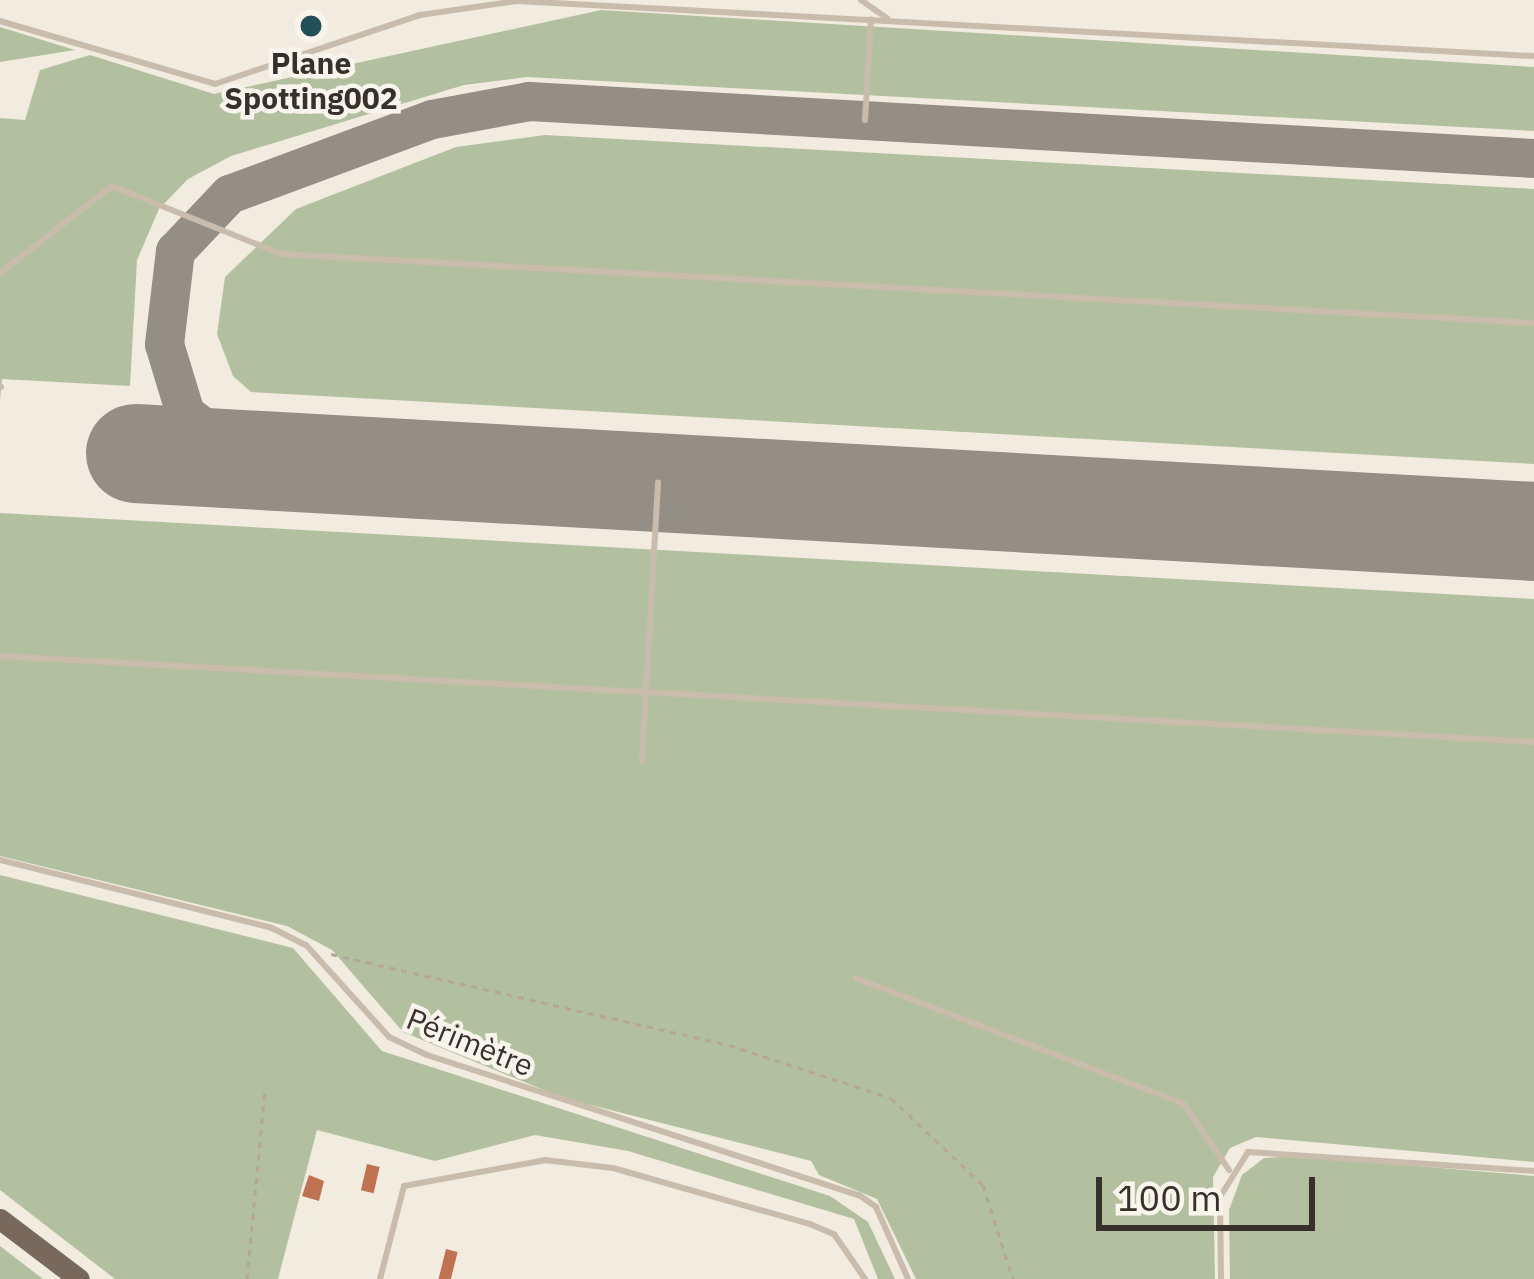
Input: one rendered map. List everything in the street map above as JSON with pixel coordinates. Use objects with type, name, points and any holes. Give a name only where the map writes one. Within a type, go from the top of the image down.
[{"type":"main road","points":[[0,1219],[79,1279]]},
{"type":"lane","points":[[861,0],[889,20]]},
{"type":"lane","points":[[0,21],[236,84],[421,16],[501,1],[603,2],[1534,56]]},
{"type":"lane","points":[[866,120],[871,19]]},
{"type":"lane","points":[[0,273],[112,187],[280,254],[1534,323]]},
{"type":"lane","points":[[642,761],[658,482]]},
{"type":"lane","points":[[0,656],[1534,742]]},
{"type":"lane","name":"Périmètre","points":[[0,860],[272,928],[317,956],[389,1037],[428,1055],[859,1196],[876,1207],[908,1279]]},
{"type":"lane","points":[[856,978],[1184,1104],[1229,1170],[1222,1279]]},
{"type":"lane","points":[[1229,1170],[1265,1146],[1534,1172]]},
{"type":"lane","points":[[380,1279],[404,1186],[545,1160],[613,1168],[810,1224],[835,1234],[865,1279]]},
{"type":"path","points":[[317,956],[342,952],[729,1045],[891,1098],[983,1185],[1012,1279]]},
{"type":"path","points":[[247,1279],[265,1089]]},
{"type":"green space","points":[[601,10],[1534,67],[1534,131],[527,77],[464,85],[231,156],[188,179],[159,209],[137,260],[130,386],[2,379],[0,400],[0,118],[25,120],[40,70],[90,55],[214,94]]},
{"type":"green space","points":[[0,27],[75,50],[0,62]]},
{"type":"green space","points":[[545,135],[1534,189],[1534,464],[251,392],[233,376],[217,334],[225,277],[296,209],[456,147]]},
{"type":"green space","points":[[0,513],[1534,599],[1534,1162],[1256,1137],[1230,1148],[1213,1177],[1215,1279],[916,1279],[877,1199],[819,1175],[811,1161],[563,1098],[403,1032],[332,950],[287,926],[0,856]]},
{"type":"green space","points":[[0,875],[293,948],[382,1051],[830,1196],[868,1222],[895,1279],[878,1279],[854,1219],[628,1151],[535,1135],[435,1161],[317,1130],[278,1279],[115,1279],[0,1190]]},
{"type":"green space","points":[[1299,1156],[1534,1176],[1534,1279],[1230,1279],[1229,1210],[1242,1175],[1264,1158]]},
{"type":"green space","points":[[0,1246],[43,1279],[0,1279]]},
{"type":"building","points":[[367,1164],[380,1167],[374,1193],[361,1190]]},
{"type":"building","points":[[309,1175],[324,1181],[319,1201],[302,1196]]},
{"type":"building","points":[[446,1249],[458,1252],[451,1279],[439,1279]]},
{"type":"taxiway","points":[[306,463],[236,452],[185,413],[164,344],[175,251],[229,194],[432,119],[529,101],[1534,158]]},
{"type":"runway","points":[[135,453],[1534,531]]},
{"type":"place","name":"Plane Spotting002","points":[[311,26]]}]
